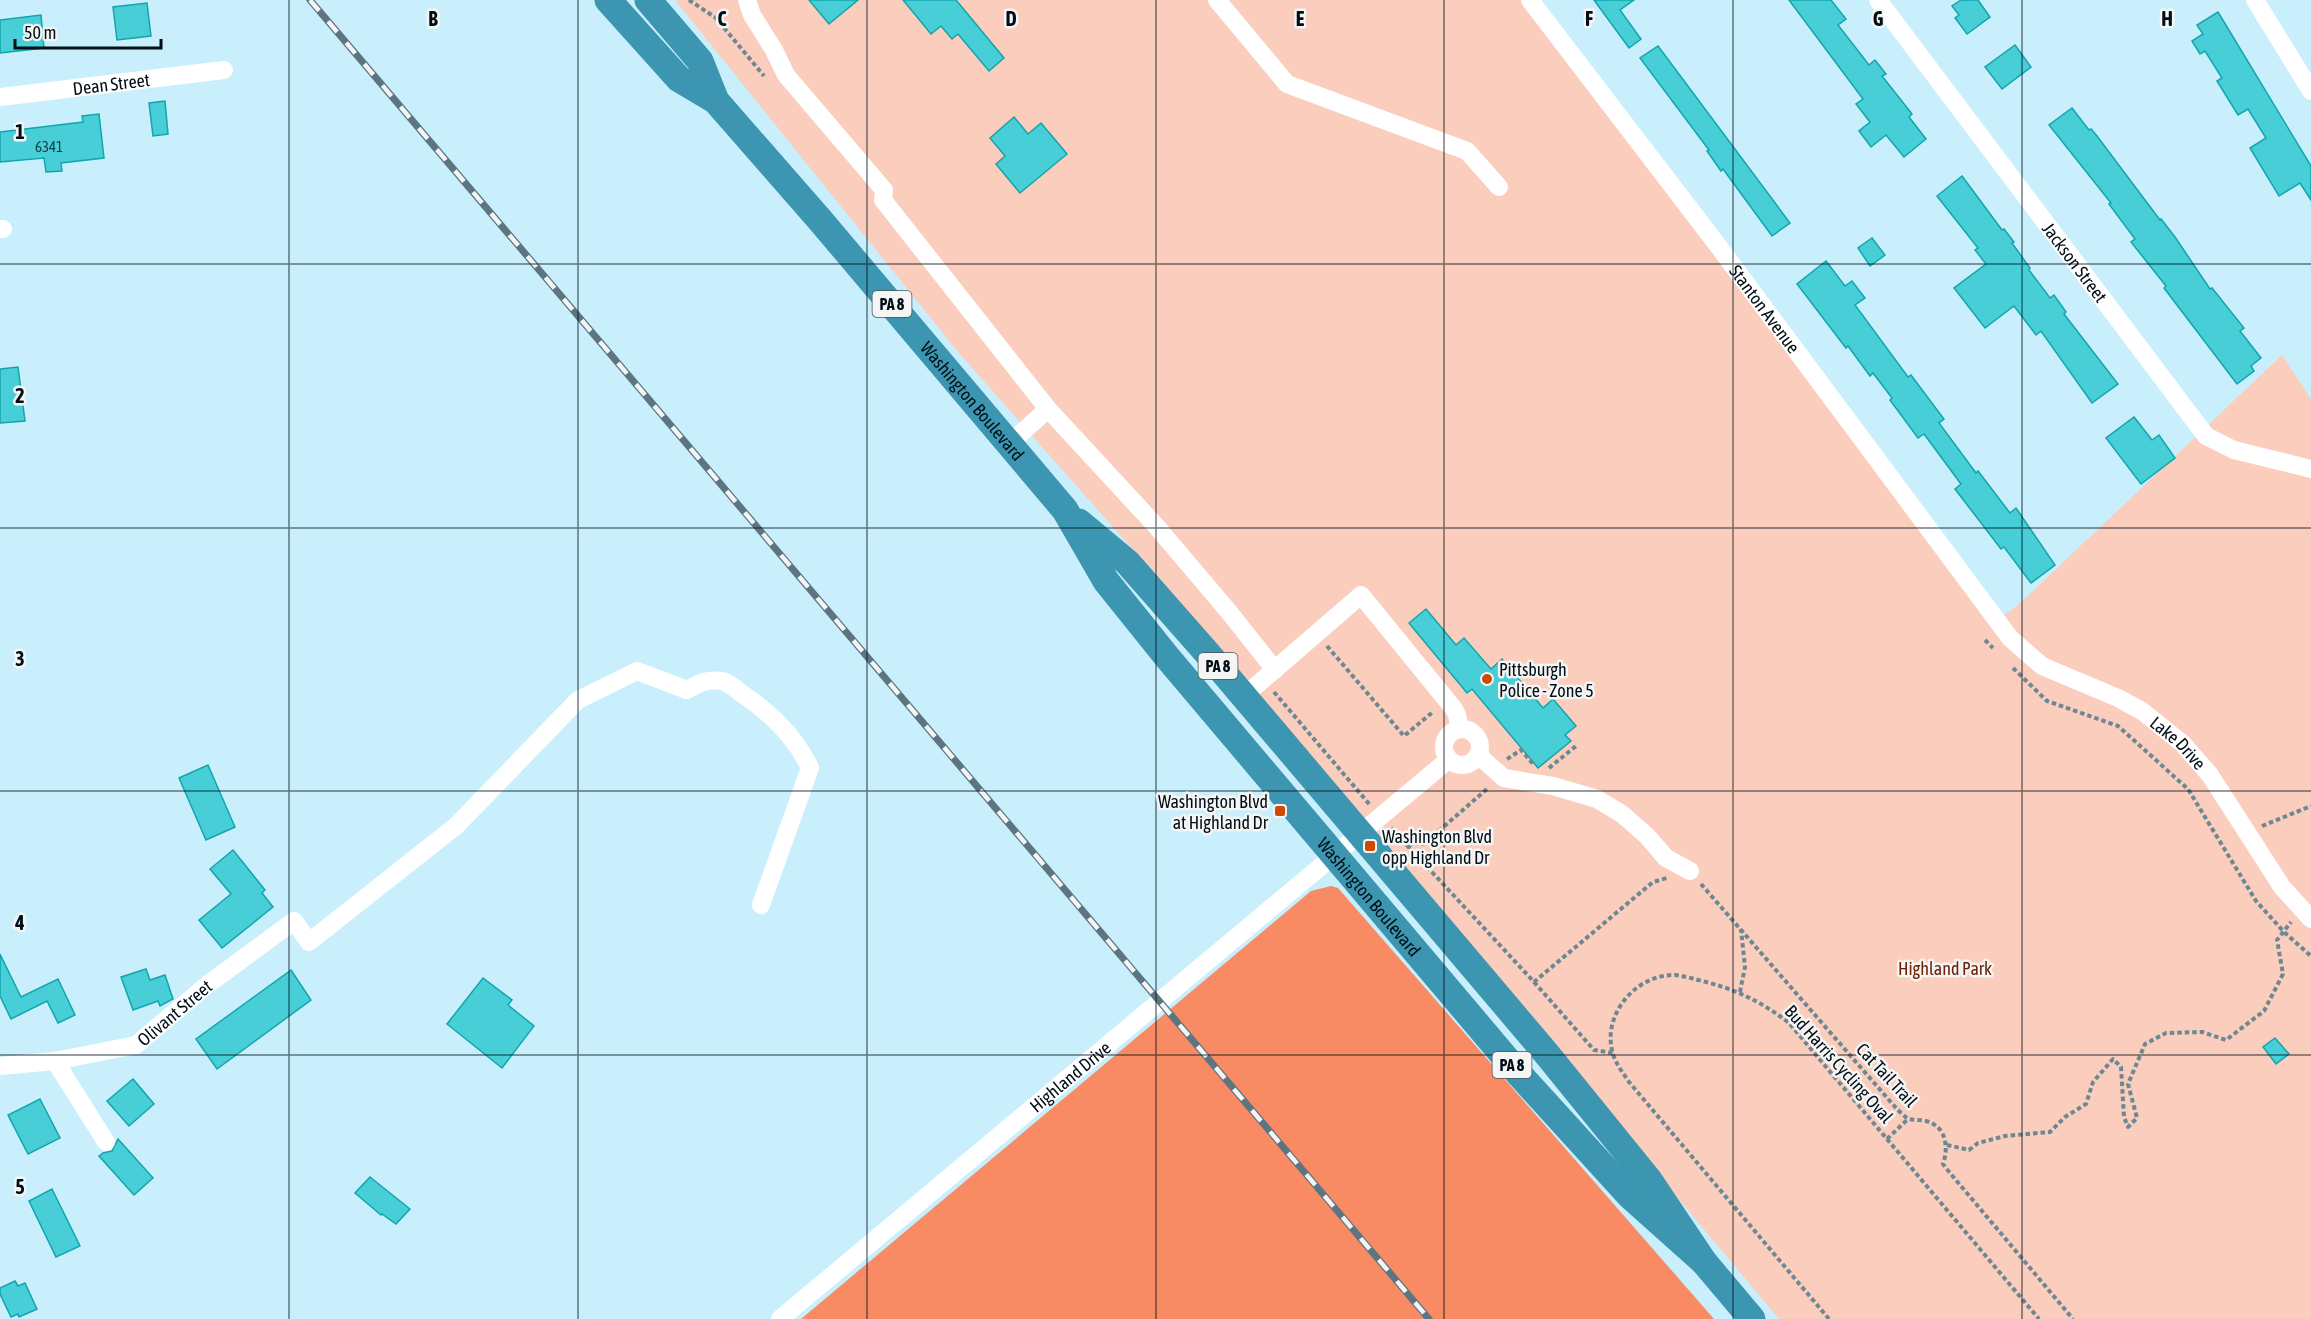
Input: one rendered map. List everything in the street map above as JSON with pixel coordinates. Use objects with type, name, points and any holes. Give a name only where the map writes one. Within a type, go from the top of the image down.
[{"type":"highway","name":"Washington Boulevard","points":[[608,0],[679,79],[716,101],[820,220],[1065,510],[1127,562],[1261,682],[1546,1053],[1649,1180],[1704,1262],[1752,1319]]},
{"type":"highway","name":"Washington Boulevard","points":[[648,0],[700,61],[716,101]]},
{"type":"highway","name":"Washington Boulevard","points":[[1065,510],[1106,581],[1174,666],[1520,1075],[1630,1196],[1704,1262]]},
{"type":"street","points":[[747,0],[752,15],[774,50],[786,75],[884,190],[883,200],[1048,409],[1157,527],[1229,612],[1261,682],[1361,596],[1454,709],[1460,729]]},
{"type":"street","points":[[1217,0],[1287,84],[1467,151],[1499,187]]},
{"type":"street","name":"Stanton Avenue","points":[[1530,0],[1719,247],[1996,621]]},
{"type":"street","name":"Jackson Street","points":[[1878,0],[2206,436],[2234,450],[2311,469]]},
{"type":"street","points":[[2255,0],[2311,91]]},
{"type":"street","name":"Dean Street","points":[[0,97],[224,70]]},
{"type":"street","points":[[1009,444],[1048,409]]},
{"type":"street","name":"Lake Drive","points":[[1996,621],[2023,651],[2042,666],[2118,698],[2142,711],[2161,725],[2197,759],[2282,887],[2306,914]]},
{"type":"street","name":"Olivant Street","points":[[0,1066],[55,1061],[136,1045],[207,985],[294,921],[309,942],[456,826],[578,700],[637,670],[687,690],[703,681],[724,681],[754,701],[783,727],[801,750],[810,768],[761,905]]},
{"type":"street","points":[[1460,729],[1471,731],[1479,739],[1478,756],[1470,764],[1458,766],[1448,760],[1444,743],[1450,734],[1460,729]]},
{"type":"street","points":[[1478,756],[1504,778],[1553,786],[1598,799],[1622,814],[1666,858],[1690,871]]},
{"type":"street","name":"Highland Drive","points":[[780,1319],[1448,760]]},
{"type":"street","points":[[55,1061],[106,1142]]},
{"type":"path","points":[[1984,640],[2000,655]]},
{"type":"path","points":[[1324,644],[1404,736],[1438,707]]},
{"type":"path","points":[[2008,663],[2047,701],[2118,726],[2188,789],[2256,901],[2284,932],[2311,956]]},
{"type":"path","points":[[1261,682],[1370,825],[1408,847],[1594,1050],[1613,1053]]},
{"type":"path","points":[[1544,772],[1576,746]]},
{"type":"path","points":[[1512,754],[1514,756],[1521,750],[1539,771]]},
{"type":"path","points":[[1403,851],[1413,843],[1424,844],[1489,787]]},
{"type":"path","points":[[2247,832],[2311,806]]},
{"type":"path","name":"Cat Tail Trail","points":[[1690,871],[1896,1108],[1908,1119],[1933,1123],[1945,1138],[1947,1145]]},
{"type":"path","points":[[1534,982],[1653,882]]},
{"type":"path","points":[[2073,1319],[1945,1167],[1943,1164],[1947,1145],[1969,1149],[1978,1143],[2005,1136],[2050,1132],[2065,1117],[2086,1104],[2093,1082],[2113,1059],[2121,1067],[2124,1117],[2128,1127],[2137,1118],[2128,1084],[2145,1044],[2166,1033],[2202,1032],[2226,1040],[2264,1011],[2283,974],[2277,940],[2306,914]]},
{"type":"path","points":[[1740,929],[1745,967],[1740,992]]},
{"type":"path","name":"Bud Harris Cycling Oval","points":[[1829,1319],[1629,1082],[1613,1053],[1612,1026],[1617,1010],[1637,987],[1650,980],[1677,975],[1721,985],[1770,1008],[1789,1023],[2039,1319]]},
{"type":"path","points":[[1887,1139],[1908,1119]]},
{"type":"green space","name":"Highland Park","points":[[675,0],[1530,0],[1996,621],[2018,605],[2282,355],[2311,399],[2311,1319],[1779,1319],[1166,587],[958,352]]},
{"type":"shaded area","points":[[1331,886],[1338,888],[1714,1319],[801,1319],[1311,891]]},
{"type":"building","points":[[809,0],[858,0],[829,24]]},
{"type":"building","points":[[903,0],[956,0],[1004,58],[989,71],[958,34],[952,39],[941,26],[931,34]]},
{"type":"building","points":[[1594,0],[1634,0],[1620,10],[1641,39],[1629,48]]},
{"type":"building","points":[[1789,0],[1831,0],[1846,19],[1838,25],[1869,65],[1875,60],[1886,74],[1882,76],[1912,114],[1909,117],[1926,139],[1904,157],[1886,135],[1871,147],[1859,131],[1870,122],[1856,104],[1863,99]]},
{"type":"building","points":[[1961,0],[1978,0],[1990,17],[1967,34],[1955,18],[1959,15],[1952,6]]},
{"type":"building","points":[[147,3],[151,36],[117,40],[113,7]]},
{"type":"building","points":[[2218,12],[2311,166],[2311,200],[2300,183],[2279,196],[2250,148],[2266,138],[2248,109],[2238,115],[2217,81],[2222,78],[2205,51],[2200,54],[2192,41],[2203,34],[2197,25]]},
{"type":"building","points":[[41,15],[44,48],[0,53],[0,20]]},
{"type":"building","points":[[2015,45],[2031,67],[2002,89],[1985,67]]},
{"type":"building","points":[[1658,46],[1790,223],[1772,236],[1723,169],[1721,171],[1707,151],[1709,150],[1640,58]]},
{"type":"building","points":[[165,101],[168,134],[153,136],[149,103]]},
{"type":"building","points":[[2072,108],[2089,130],[2091,129],[2097,136],[2175,237],[2210,289],[2212,288],[2244,328],[2240,331],[2261,358],[2251,366],[2254,371],[2237,384],[2131,242],[2135,239],[2109,204],[2111,203],[2049,125]]},
{"type":"building","points":[[99,114],[104,158],[61,163],[62,171],[46,172],[44,158],[0,162],[0,132],[83,122],[82,116]]},
{"type":"building","points":[[1014,117],[1028,134],[1041,123],[1067,154],[1020,193],[996,164],[1005,156],[990,138]]},
{"type":"building","points":[[1962,176],[2002,230],[2004,229],[2014,242],[2012,243],[2030,268],[2029,270],[2050,298],[2054,295],[2066,312],[2064,314],[2118,384],[2092,403],[2041,331],[2036,335],[2014,306],[1985,328],[1954,288],[1986,264],[1975,250],[1978,248],[1937,196]]},
{"type":"building","points":[[1872,238],[1885,255],[1870,266],[1858,248]]},
{"type":"building","points":[[1826,261],[1845,286],[1852,281],[1865,298],[1855,305],[1908,377],[1911,375],[1944,419],[1939,423],[1976,473],[1978,471],[2010,513],[2016,508],[2055,565],[2031,583],[2004,547],[2001,549],[1955,489],[1961,484],[1924,434],[1918,438],[1873,373],[1870,376],[1848,346],[1846,348],[1797,284]]},
{"type":"building","points":[[18,367],[25,421],[0,423],[0,369]]},
{"type":"building","points":[[2134,417],[2152,440],[2159,435],[2175,458],[2141,484],[2106,438]]},
{"type":"building","name":"Pittsburgh Police - Zone 5","points":[[1426,609],[1456,645],[1464,638],[1491,669],[1502,659],[1543,708],[1553,699],[1576,726],[1565,735],[1571,741],[1538,768],[1472,689],[1467,693],[1409,623]]},
{"type":"building","points":[[208,765],[235,827],[206,840],[179,778]]},
{"type":"building","points":[[233,850],[265,890],[262,893],[273,907],[222,948],[199,920],[231,894],[210,869]]},
{"type":"building","points":[[0,954],[21,997],[58,979],[75,1015],[58,1023],[47,1001],[11,1019],[0,996]]},
{"type":"building","points":[[146,969],[150,980],[165,975],[173,999],[160,1006],[158,1001],[133,1010],[121,977]]},
{"type":"building","points":[[291,970],[311,1000],[217,1069],[196,1039]]},
{"type":"building","points":[[483,978],[512,1000],[508,1005],[534,1026],[502,1068],[447,1024]]},
{"type":"building","points":[[2275,1038],[2289,1054],[2276,1064],[2263,1047]]},
{"type":"building","points":[[133,1079],[154,1104],[129,1126],[107,1101]]},
{"type":"building","points":[[40,1099],[60,1138],[28,1154],[8,1115]]},
{"type":"building","points":[[118,1139],[153,1178],[134,1195],[99,1156],[112,1151]]},
{"type":"building","points":[[370,1177],[410,1209],[396,1224],[381,1215],[355,1193]]},
{"type":"building","points":[[52,1189],[80,1246],[56,1257],[29,1201]]},
{"type":"building","points":[[15,1281],[18,1286],[25,1283],[37,1309],[19,1317],[18,1314],[11,1317],[0,1294],[0,1288]]},
{"type":"railway","points":[[310,0],[1429,1319]]},
{"type":"place","name":"Pittsburgh Police - Zone 5","points":[[1487,679]]},
{"type":"place","name":"Washington Blvd at Highland Dr","points":[[1280,811]]},
{"type":"place","name":"Washington Blvd opp Highland Dr","points":[[1370,846]]}]
